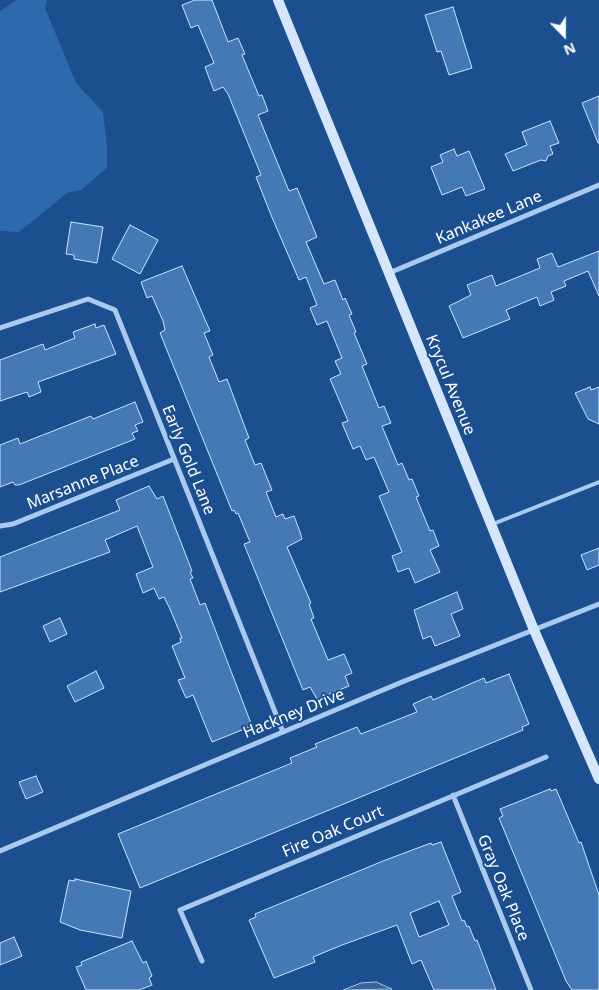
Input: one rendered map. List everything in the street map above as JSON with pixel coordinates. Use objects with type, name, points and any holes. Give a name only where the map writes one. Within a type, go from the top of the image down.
[{"type":"street","name":"Krycul Avenue","points":[[278,0],[534,630],[599,779]]},
{"type":"street","name":"Kankakee Lane","points":[[389,273],[599,185]]},
{"type":"street","name":"Early Gold Lane","points":[[0,328],[88,299],[115,310],[283,732]]},
{"type":"street","name":"Marsanne Place","points":[[0,526],[13,524],[174,459]]},
{"type":"street","name":"Hackney Drive","points":[[0,851],[283,732],[599,604]]},
{"type":"street","name":"Fire Oak Court","points":[[202,960],[180,910],[546,756]]},
{"type":"street","name":"Gray Oak Place","points":[[453,795],[531,990]]},
{"type":"lane","points":[[491,524],[599,482]]},
{"type":"shaded area","points":[[17,0],[47,0],[45,8],[76,83],[103,112],[107,146],[107,168],[81,190],[67,193],[19,232],[0,231],[0,11]]},
{"type":"shaded area","points":[[376,982],[392,989],[343,990],[361,983]]},
{"type":"building","points":[[195,0],[212,0],[228,42],[238,38],[245,54],[242,55],[259,96],[262,95],[268,111],[258,115],[289,191],[297,188],[317,237],[306,242],[324,284],[335,280],[343,300],[345,298],[352,314],[349,315],[356,332],[354,333],[367,364],[362,366],[379,408],[384,406],[391,423],[382,426],[398,465],[402,463],[409,480],[412,479],[419,496],[416,497],[430,531],[433,530],[439,546],[430,550],[440,572],[415,583],[409,568],[398,572],[392,556],[402,552],[379,496],[389,492],[374,457],[366,460],[360,446],[353,449],[342,423],[348,421],[330,379],[341,374],[335,361],[342,358],[327,321],[317,325],[310,308],[317,305],[306,277],[299,280],[271,215],[256,177],[261,175],[228,94],[223,87],[214,91],[205,67],[214,63],[198,25],[191,28],[182,5]]},
{"type":"building","points":[[453,7],[472,68],[449,75],[441,51],[437,52],[425,15]]},
{"type":"building","points":[[599,96],[599,143],[598,143],[582,103]]},
{"type":"building","points":[[550,121],[559,143],[550,146],[553,154],[548,156],[546,161],[541,160],[513,171],[505,154],[527,145],[522,132]]},
{"type":"building","points":[[454,149],[457,156],[469,151],[485,189],[466,196],[462,187],[442,195],[431,167],[443,162],[440,155]]},
{"type":"building","points":[[71,222],[103,227],[97,263],[74,259],[74,255],[66,254]]},
{"type":"building","points":[[130,225],[158,240],[140,274],[112,259]]},
{"type":"building","points":[[599,251],[599,296],[588,271],[564,281],[566,286],[551,292],[554,300],[540,306],[537,297],[506,310],[510,319],[463,338],[449,306],[471,295],[467,285],[492,275],[496,286],[540,268],[537,259],[552,253],[558,267]]},
{"type":"building","points":[[182,266],[210,331],[204,333],[213,355],[209,357],[219,382],[227,379],[249,438],[245,440],[255,465],[261,463],[272,490],[266,492],[276,517],[283,514],[285,519],[294,516],[300,532],[302,539],[287,547],[311,603],[309,604],[314,618],[311,619],[328,660],[344,654],[352,673],[345,676],[349,686],[317,699],[310,687],[303,690],[244,544],[250,542],[238,513],[236,514],[234,510],[232,511],[160,333],[165,330],[163,321],[152,296],[147,298],[141,282]]},
{"type":"building","points":[[95,324],[96,328],[104,325],[116,354],[38,382],[41,392],[29,397],[27,392],[0,401],[0,360],[43,344],[45,350],[75,338],[73,332]]},
{"type":"building","points":[[590,387],[591,390],[599,387],[599,424],[588,419],[575,393]]},
{"type":"building","points":[[135,402],[143,422],[135,425],[138,431],[132,433],[135,439],[19,485],[15,485],[13,482],[0,487],[0,445],[18,438],[20,444],[91,416],[93,419]]},
{"type":"building","points":[[149,486],[157,499],[163,496],[192,571],[190,572],[193,578],[190,579],[200,605],[205,603],[252,726],[212,742],[193,695],[186,698],[178,680],[185,678],[172,646],[181,642],[180,638],[182,638],[170,609],[164,597],[159,599],[154,588],[143,593],[136,574],[153,567],[137,526],[105,540],[110,552],[0,592],[0,557],[120,510],[116,500]]},
{"type":"building","points":[[599,548],[599,565],[587,570],[581,555]]},
{"type":"building","points":[[457,592],[463,609],[451,614],[460,636],[435,646],[431,636],[423,639],[414,610]]},
{"type":"building","points":[[60,618],[67,634],[50,642],[43,626]]},
{"type":"building","points":[[96,671],[104,688],[75,702],[67,686]]},
{"type":"building","points":[[509,674],[529,724],[522,727],[523,730],[140,888],[118,834],[292,763],[290,758],[317,747],[315,744],[357,727],[361,734],[417,712],[413,704],[431,696],[433,700],[484,678],[486,683]]},
{"type":"building","points":[[36,776],[43,792],[26,799],[19,782]]},
{"type":"building","points":[[550,789],[551,791],[556,789],[579,843],[581,842],[599,895],[599,990],[572,990],[566,981],[499,818],[503,816],[500,809]]},
{"type":"building","points":[[441,842],[461,892],[452,896],[462,921],[464,920],[467,927],[469,926],[475,941],[477,940],[496,990],[434,990],[421,960],[412,964],[397,925],[313,957],[315,962],[274,978],[249,920],[256,917],[255,914],[383,861],[431,843],[432,845]],"holes":[[[439,901],[449,925],[419,937],[410,913]]]},
{"type":"building","points":[[75,879],[131,891],[122,938],[80,930],[60,922],[69,880],[75,881]]},
{"type":"building","points":[[14,937],[22,956],[0,965],[0,943]]},
{"type":"building","points":[[132,941],[143,963],[146,961],[152,976],[149,978],[152,985],[139,990],[86,990],[76,967],[82,965],[81,962]]}]
